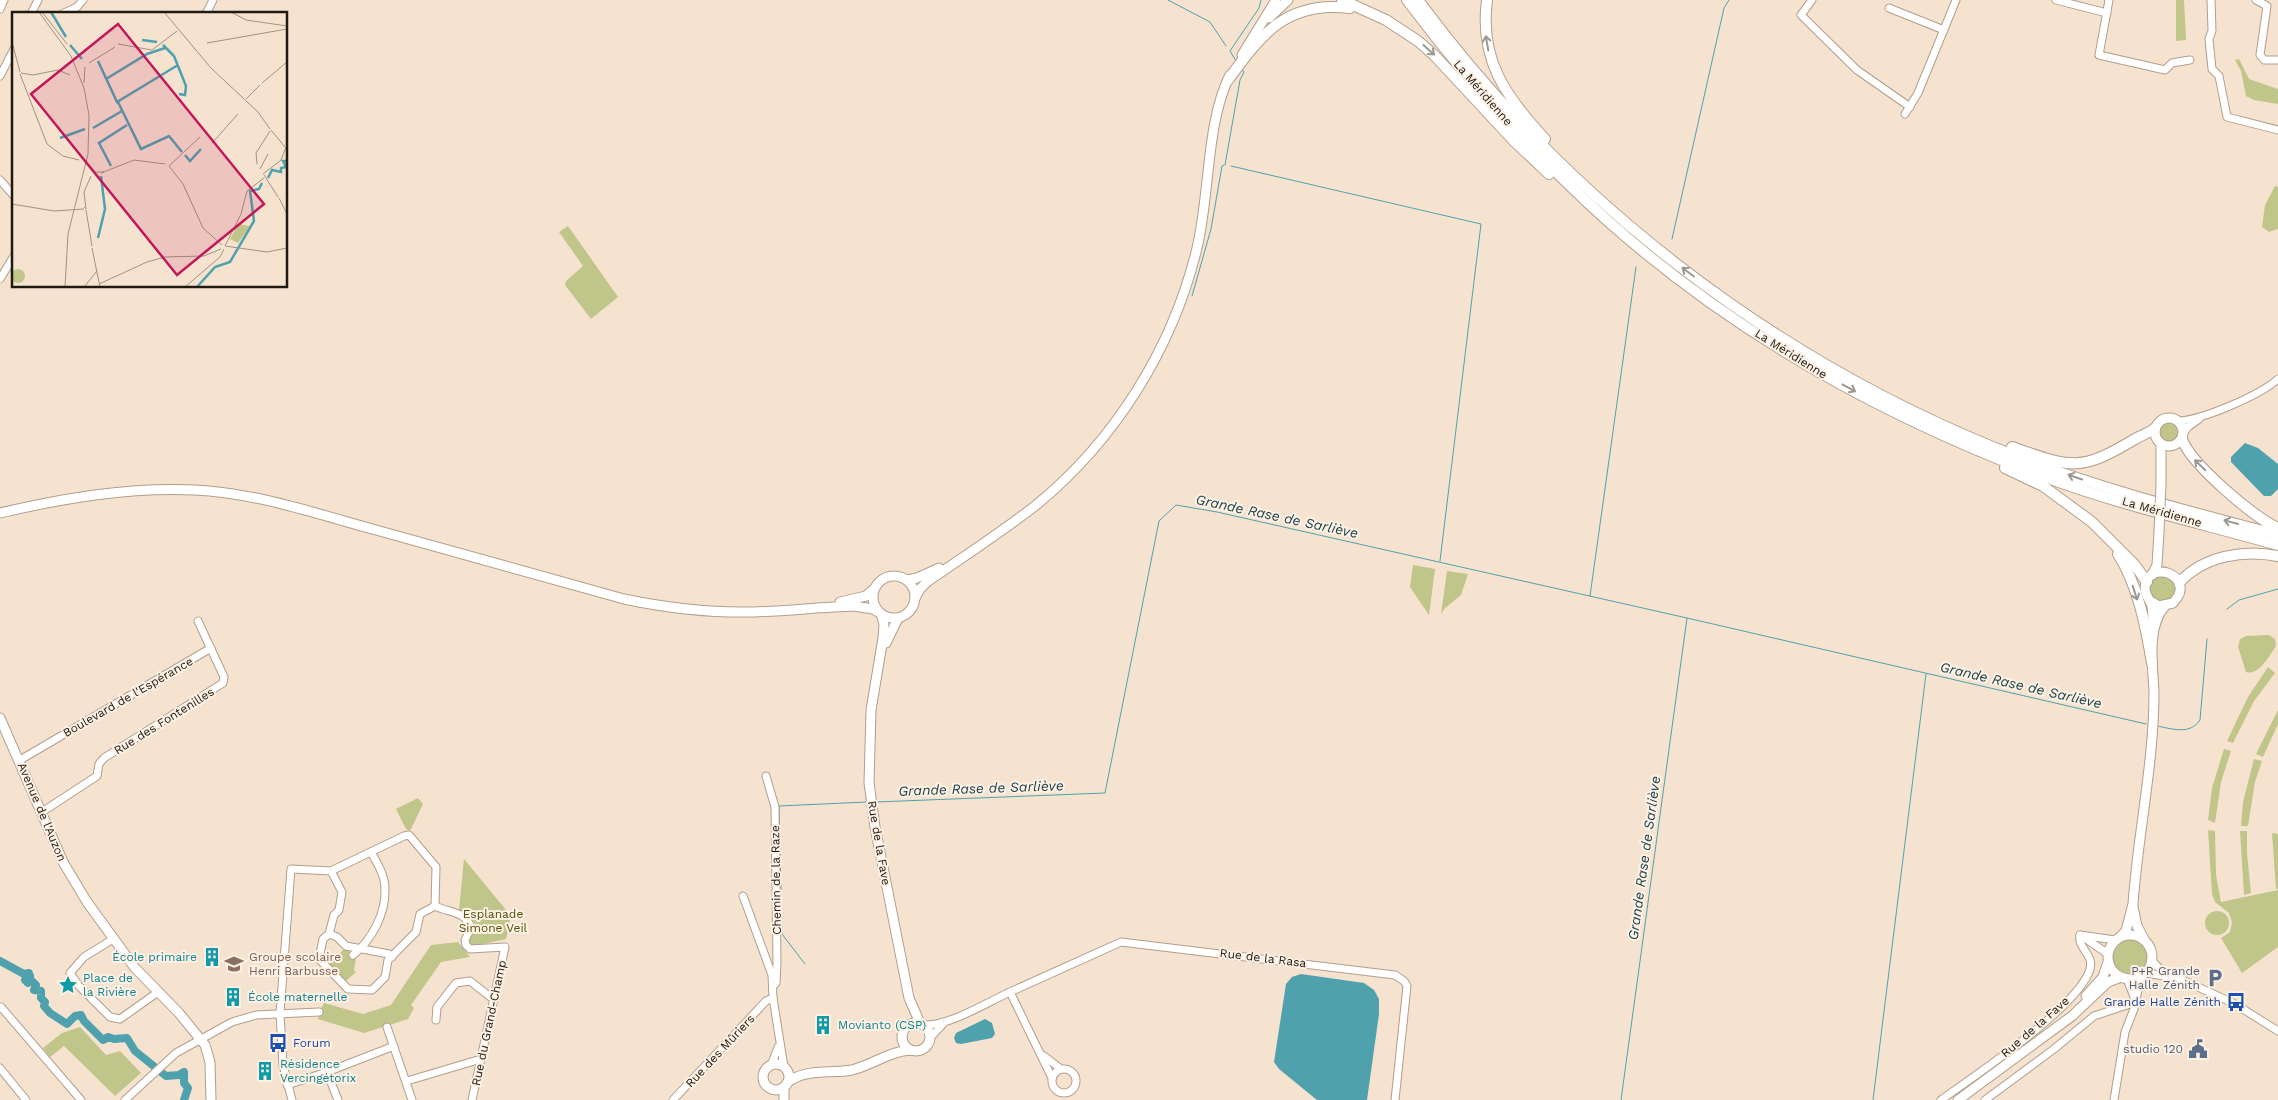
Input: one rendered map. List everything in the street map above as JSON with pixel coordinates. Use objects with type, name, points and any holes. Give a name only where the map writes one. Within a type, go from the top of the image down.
[{"type":"highway","points":[[1342,0],[1403,30],[1434,55],[1531,158],[1585,205],[1608,221]]},
{"type":"highway","name":"La Méridienne","points":[[1406,0],[1466,75],[1518,133],[1608,221],[1670,272],[1770,341],[1848,388],[1965,445],[2047,478],[2278,544]]},
{"type":"highway","name":"La Méridienne","points":[[1418,0],[1469,64],[1525,128],[1610,209],[1670,259],[1753,318],[1857,382],[1924,416],[1996,448],[2079,479],[2151,501],[2278,535]]},
{"type":"highway","points":[[1487,0],[1485,17],[1487,48],[1494,69],[1507,93],[1533,126],[1591,185],[1610,209]]},
{"type":"highway","points":[[1228,80],[1273,23],[1289,12],[1306,6],[1338,5],[1403,30]]},
{"type":"highway","points":[[1924,416],[2049,460],[2072,464],[2097,460],[2155,428]]},
{"type":"highway","points":[[2182,437],[2193,458],[2244,507],[2257,517],[2278,528]]},
{"type":"highway","points":[[1965,445],[2043,486],[2092,522],[2149,579]]},
{"type":"highway","points":[[2092,522],[2116,550],[2127,570],[2146,629],[2152,663]]},
{"type":"highway","points":[[2211,526],[2228,536],[2278,552]]},
{"type":"highway","points":[[2179,583],[2194,570],[2227,556],[2247,552],[2278,556]]},
{"type":"main road","points":[[0,513],[64,499],[118,491],[167,489],[214,492],[287,506],[655,606],[707,612],[734,612],[854,606],[873,609],[886,617],[898,618],[910,611],[920,588],[927,582],[1036,505],[1082,462],[1122,413],[1155,359],[1180,304],[1197,248],[1207,195],[1216,119],[1228,80],[1276,0]]},
{"type":"main road","points":[[1260,27],[1288,0]]},
{"type":"main road","points":[[2154,634],[2150,601],[2145,592],[2149,579],[2157,565],[2160,532],[2161,445],[2155,438],[2155,428],[2161,420],[2165,419],[2178,422],[2183,430],[2182,437],[2172,446],[2162,471]]},
{"type":"main road","points":[[2161,445],[2172,446]]},
{"type":"main road","points":[[2160,532],[2167,572]]},
{"type":"main road","points":[[907,580],[917,578],[970,551]]},
{"type":"main road","points":[[2024,1051],[2081,1001],[2103,977],[2108,958],[2118,938],[2126,931],[2133,904],[2152,723],[2154,634],[2159,614],[2165,606],[2177,599],[2180,594],[2179,583],[2176,578],[2167,572],[2161,572],[2149,579]]},
{"type":"main road","points":[[818,607],[866,596],[882,579],[888,576],[901,576],[907,580],[912,585],[915,598]]},
{"type":"main road","points":[[874,589],[873,602],[880,613]]},
{"type":"main road","points":[[2150,601],[2159,606],[2165,606]]},
{"type":"main road","name":"Rue de la Fave","points":[[880,613],[884,624],[883,638],[875,687],[868,757],[872,809],[909,998],[908,1025]]},
{"type":"main road","name":"Rue de la Fave","points":[[875,687],[886,639],[898,618]]},
{"type":"main road","name":"Avenue de l'Auzon","points":[[0,718],[20,760],[62,862],[135,968],[200,1038],[210,1062],[211,1100]]},
{"type":"main road","points":[[1958,1100],[2060,1026],[2106,981],[2144,974],[2152,959],[2149,944],[2137,926],[2133,904]]},
{"type":"main road","points":[[2118,938],[2133,934],[2144,939]]},
{"type":"main road","points":[[2108,958],[2122,977]]},
{"type":"main road","name":"Rue de la Fave","points":[[909,998],[922,1024]]},
{"type":"main road","points":[[772,1089],[786,1085],[793,1078],[851,1070],[902,1050],[916,1051],[925,1048],[930,1037],[922,1024],[908,1025],[903,1031],[902,1039],[898,1046],[881,1058]]},
{"type":"main road","points":[[902,1039],[911,1050]]},
{"type":"main road","points":[[779,1100],[772,1089],[766,1085],[763,1078],[765,1070],[771,1066],[778,1065],[785,1068],[819,1073]]},
{"type":"main road","points":[[784,1100],[788,1076],[785,1068]]},
{"type":"street","points":[[0,9],[4,0]]},
{"type":"street","points":[[32,12],[38,0]]},
{"type":"street","points":[[66,12],[77,7],[83,0]]},
{"type":"street","points":[[207,12],[213,0]]},
{"type":"street","points":[[1812,0],[1801,15],[1856,70],[1910,108]]},
{"type":"street","points":[[1905,114],[1918,94],[1956,0]]},
{"type":"street","points":[[2056,0],[2107,13]]},
{"type":"street","points":[[2109,0],[2099,55],[2165,70],[2172,63],[2190,60]]},
{"type":"street","points":[[2212,0],[2212,31],[2209,39],[2212,69],[2220,76],[2227,116],[2278,130]]},
{"type":"street","points":[[2256,0],[2267,6],[2260,55],[2264,60],[2278,60]]},
{"type":"street","points":[[1889,8],[1944,30]]},
{"type":"street","points":[[0,76],[12,53]]},
{"type":"street","points":[[0,180],[12,194]]},
{"type":"street","points":[[0,279],[12,259]]},
{"type":"street","points":[[2182,437],[2188,427],[2202,417],[2267,387],[2278,379]]},
{"type":"street","points":[[2178,422],[2202,417]]},
{"type":"street","points":[[198,621],[211,648]]},
{"type":"street","name":"Rue des Fontenilles","points":[[42,812],[98,776],[99,764],[104,758],[221,686],[224,677],[211,648]]},
{"type":"street","name":"Boulevard de l'Espérance","points":[[20,760],[211,648]]},
{"type":"street","name":"Chemin de la Raze","points":[[766,776],[775,807],[777,962],[776,983],[770,1000],[785,1068]]},
{"type":"street","points":[[292,1100],[282,1058],[280,1013],[291,869],[331,871],[404,836],[409,836],[413,838],[436,867],[435,906],[420,914],[416,932],[388,960],[385,977],[372,990],[348,989],[319,960],[323,939],[329,934],[334,915],[338,910],[342,892],[331,871]]},
{"type":"street","points":[[353,954],[361,948],[381,918],[385,889],[382,872],[371,852]]},
{"type":"street","points":[[744,896],[752,923],[767,958],[774,985]]},
{"type":"street","name":"Rue du Grand-Champ","points":[[435,906],[466,918],[471,928],[464,943],[470,949],[505,947],[472,1100]]},
{"type":"street","points":[[329,934],[337,937],[346,946],[388,954],[392,957]]},
{"type":"street","points":[[2080,934],[2118,938]]},
{"type":"street","points":[[2080,934],[2108,958]]},
{"type":"street","name":"Rue de la Fave","points":[[1941,1100],[2025,1038],[2070,998],[2086,978],[2091,966],[2089,954],[2080,943],[2080,934]]},
{"type":"street","points":[[113,938],[84,957],[70,973],[79,986],[110,1017],[115,1019],[120,1018],[158,992]]},
{"type":"street","name":"Rue de la Rasa","points":[[1010,992],[1121,942],[1391,974],[1404,981],[1407,986],[1395,1100]]},
{"type":"street","points":[[2152,959],[2161,970],[2235,1004],[2278,1031]]},
{"type":"street","points":[[2114,1100],[2125,1032],[2144,974],[2183,981]]},
{"type":"street","points":[[2122,977],[2133,991],[2136,1002]]},
{"type":"street","points":[[436,1020],[438,1006],[456,983],[474,983],[493,999]]},
{"type":"street","points":[[922,1024],[933,1025],[947,1021],[1010,992],[1052,1078],[1053,1086],[1065,1093],[1072,1089],[1075,1083],[1074,1075],[1068,1070],[1061,1069],[1040,1053]]},
{"type":"street","name":"Rue des Mûriers","points":[[673,1100],[770,1000]]},
{"type":"street","points":[[1985,1100],[2054,1049],[2094,1016],[2136,1002]]},
{"type":"street","points":[[1,1007],[81,1100]]},
{"type":"street","points":[[125,1100],[182,1049],[200,1038],[246,1017],[280,1013],[319,1012]]},
{"type":"street","points":[[930,1037],[947,1021]]},
{"type":"street","points":[[387,1027],[408,1081],[412,1100]]},
{"type":"street","points":[[771,1066],[777,1056],[780,1042]]},
{"type":"street","points":[[287,1085],[394,1046]]},
{"type":"street","points":[[408,1081],[480,1059]]},
{"type":"street","points":[[0,1068],[26,1100]]},
{"type":"street","points":[[1052,1078],[1061,1069]]},
{"type":"street","points":[[327,1072],[338,1100]]},
{"type":"green space","points":[[2176,0],[2184,0],[2186,40],[2176,41]]},
{"type":"green space","points":[[2239,59],[2249,79],[2278,89],[2278,104],[2254,100],[2246,96],[2241,71],[2235,60]]},
{"type":"green space","points":[[2275,186],[2278,187],[2278,229],[2269,232],[2262,227],[2265,205]]},
{"type":"green space","points":[[568,226],[618,297],[591,319],[565,285],[566,281],[583,266],[559,232]]},
{"type":"green space","points":[[2168,422],[2175,425],[2178,432],[2175,439],[2168,442],[2161,439],[2158,432],[2161,425]]},
{"type":"green space","points":[[1413,565],[1435,569],[1429,615],[1410,587]]},
{"type":"green space","points":[[1447,571],[1468,574],[1461,595],[1445,608],[1441,614]]},
{"type":"green space","points":[[2163,576],[2172,580],[2176,589],[2172,598],[2163,602],[2154,598],[2150,589],[2154,580]]},
{"type":"green space","points":[[2269,635],[2275,639],[2276,646],[2260,668],[2255,671],[2246,672],[2238,647],[2240,639],[2246,636]]},
{"type":"green space","points":[[2268,667],[2275,673],[2254,701],[2233,743],[2227,741],[2248,697]]},
{"type":"green space","points":[[2278,710],[2278,724],[2263,757],[2256,754]]},
{"type":"green space","points":[[2224,749],[2231,751],[2221,782],[2215,823],[2208,820],[2212,788]]},
{"type":"green space","points":[[2254,759],[2262,761],[2255,782],[2248,826],[2241,826],[2243,802]]},
{"type":"green space","points":[[418,798],[423,804],[410,831],[406,829],[396,809]]},
{"type":"green space","points":[[2208,830],[2215,831],[2216,875],[2221,902],[2278,890],[2278,947],[2242,973],[2221,938],[2230,932],[2232,922],[2229,913],[2215,902],[2212,894]]},
{"type":"green space","points":[[2240,831],[2247,831],[2251,893],[2244,895]]},
{"type":"green space","points":[[2272,833],[2278,834],[2278,889],[2276,889]]},
{"type":"green space","name":"Esplanade Simone Veil","points":[[464,859],[511,916],[506,939],[474,946],[469,942],[476,925],[467,913],[459,910]]},
{"type":"green space","points":[[2217,911],[2225,915],[2229,923],[2225,931],[2217,935],[2209,931],[2205,923],[2209,915]]},
{"type":"green space","points":[[2130,940],[2137,941],[2143,945],[2147,951],[2147,965],[2143,971],[2137,975],[2130,976],[2123,975],[2117,971],[2113,965],[2112,958],[2113,951],[2117,945],[2123,941]]},
{"type":"green space","points":[[458,942],[470,957],[441,962],[411,1005],[414,1008],[408,1019],[364,1033],[318,1019],[319,1012],[324,1003],[363,1014],[391,1005],[431,945]]},
{"type":"green space","points":[[345,948],[356,958],[354,970],[356,972],[346,981],[329,964]]},
{"type":"green space","points":[[80,1027],[106,1055],[120,1051],[141,1073],[115,1096],[64,1046],[50,1057],[43,1048],[62,1033]]},
{"type":"water","points":[[2245,443],[2258,448],[2278,464],[2278,489],[2271,496],[2264,496],[2231,462],[2231,457]]},
{"type":"water","points":[[1301,974],[1364,983],[1374,990],[1379,999],[1379,1014],[1367,1100],[1317,1100],[1279,1069],[1274,1062],[1286,984],[1292,977]]},
{"type":"water","points":[[985,1019],[992,1023],[995,1034],[992,1038],[961,1044],[956,1043],[954,1038],[956,1033]]},
{"type":"waterway","points":[[1168,0],[1210,22],[1226,46]]},
{"type":"waterway","points":[[1236,61],[1230,51],[1259,8],[1261,0]]},
{"type":"waterway","points":[[1672,239],[1724,8],[1729,0]]},
{"type":"waterway","points":[[1225,165],[1240,80],[1244,72],[1241,68]]},
{"type":"waterway","points":[[1192,296],[1211,229],[1222,166],[1224,165]]},
{"type":"waterway","points":[[1231,166],[1481,224],[1440,561]]},
{"type":"waterway","points":[[1590,596],[1636,267]]},
{"type":"waterway","name":"Grande Rase de Sarliève","points":[[876,802],[1105,793],[1159,521],[1176,505],[1217,512],[1687,618]]},
{"type":"waterway","name":"Grande Rase de Sarliève","points":[[2227,609],[2239,600],[2278,589]]},
{"type":"waterway","name":"Grande Rase de Sarliève","points":[[1621,1100],[1687,618],[2146,724]]},
{"type":"waterway","name":"Grande Rase de Sarliève","points":[[2157,726],[2181,730],[2191,728],[2200,720],[2207,639]]},
{"type":"waterway","points":[[1873,1100],[1926,674]]},
{"type":"waterway","name":"Grande Rase de Sarliève","points":[[805,964],[782,934],[779,806],[867,802]]},
{"type":"waterway","points":[[0,961],[24,974],[29,973],[30,976],[25,980],[28,983],[32,981],[36,985],[34,990],[41,991],[41,998],[45,1002],[44,1006],[50,1013],[67,1024],[75,1016],[81,1015],[84,1021],[103,1040],[108,1037],[114,1039],[127,1038],[135,1051],[166,1076],[179,1075],[184,1072],[184,1083],[188,1088],[184,1100]]},
{"type":"place","name":"École primaire","points":[[212,957]]},
{"type":"place","name":"Groupe scolaire Henri Barbusse","points":[[234,964]]},
{"type":"place","name":"P+R Grande Halle Zénith","points":[[2215,978]]},
{"type":"place","name":"Place de la Rivière","points":[[68,985]]},
{"type":"place","name":"École maternelle","points":[[233,997]]},
{"type":"place","name":"Grande Halle Zénith","points":[[2236,1002]]},
{"type":"place","name":"Movianto (CSP)","points":[[823,1025]]},
{"type":"place","name":"Forum","points":[[278,1043]]},
{"type":"place","name":"studio 120","points":[[2198,1049]]},
{"type":"place","name":"Résidence Vercingétorix","points":[[265,1071]]}]
